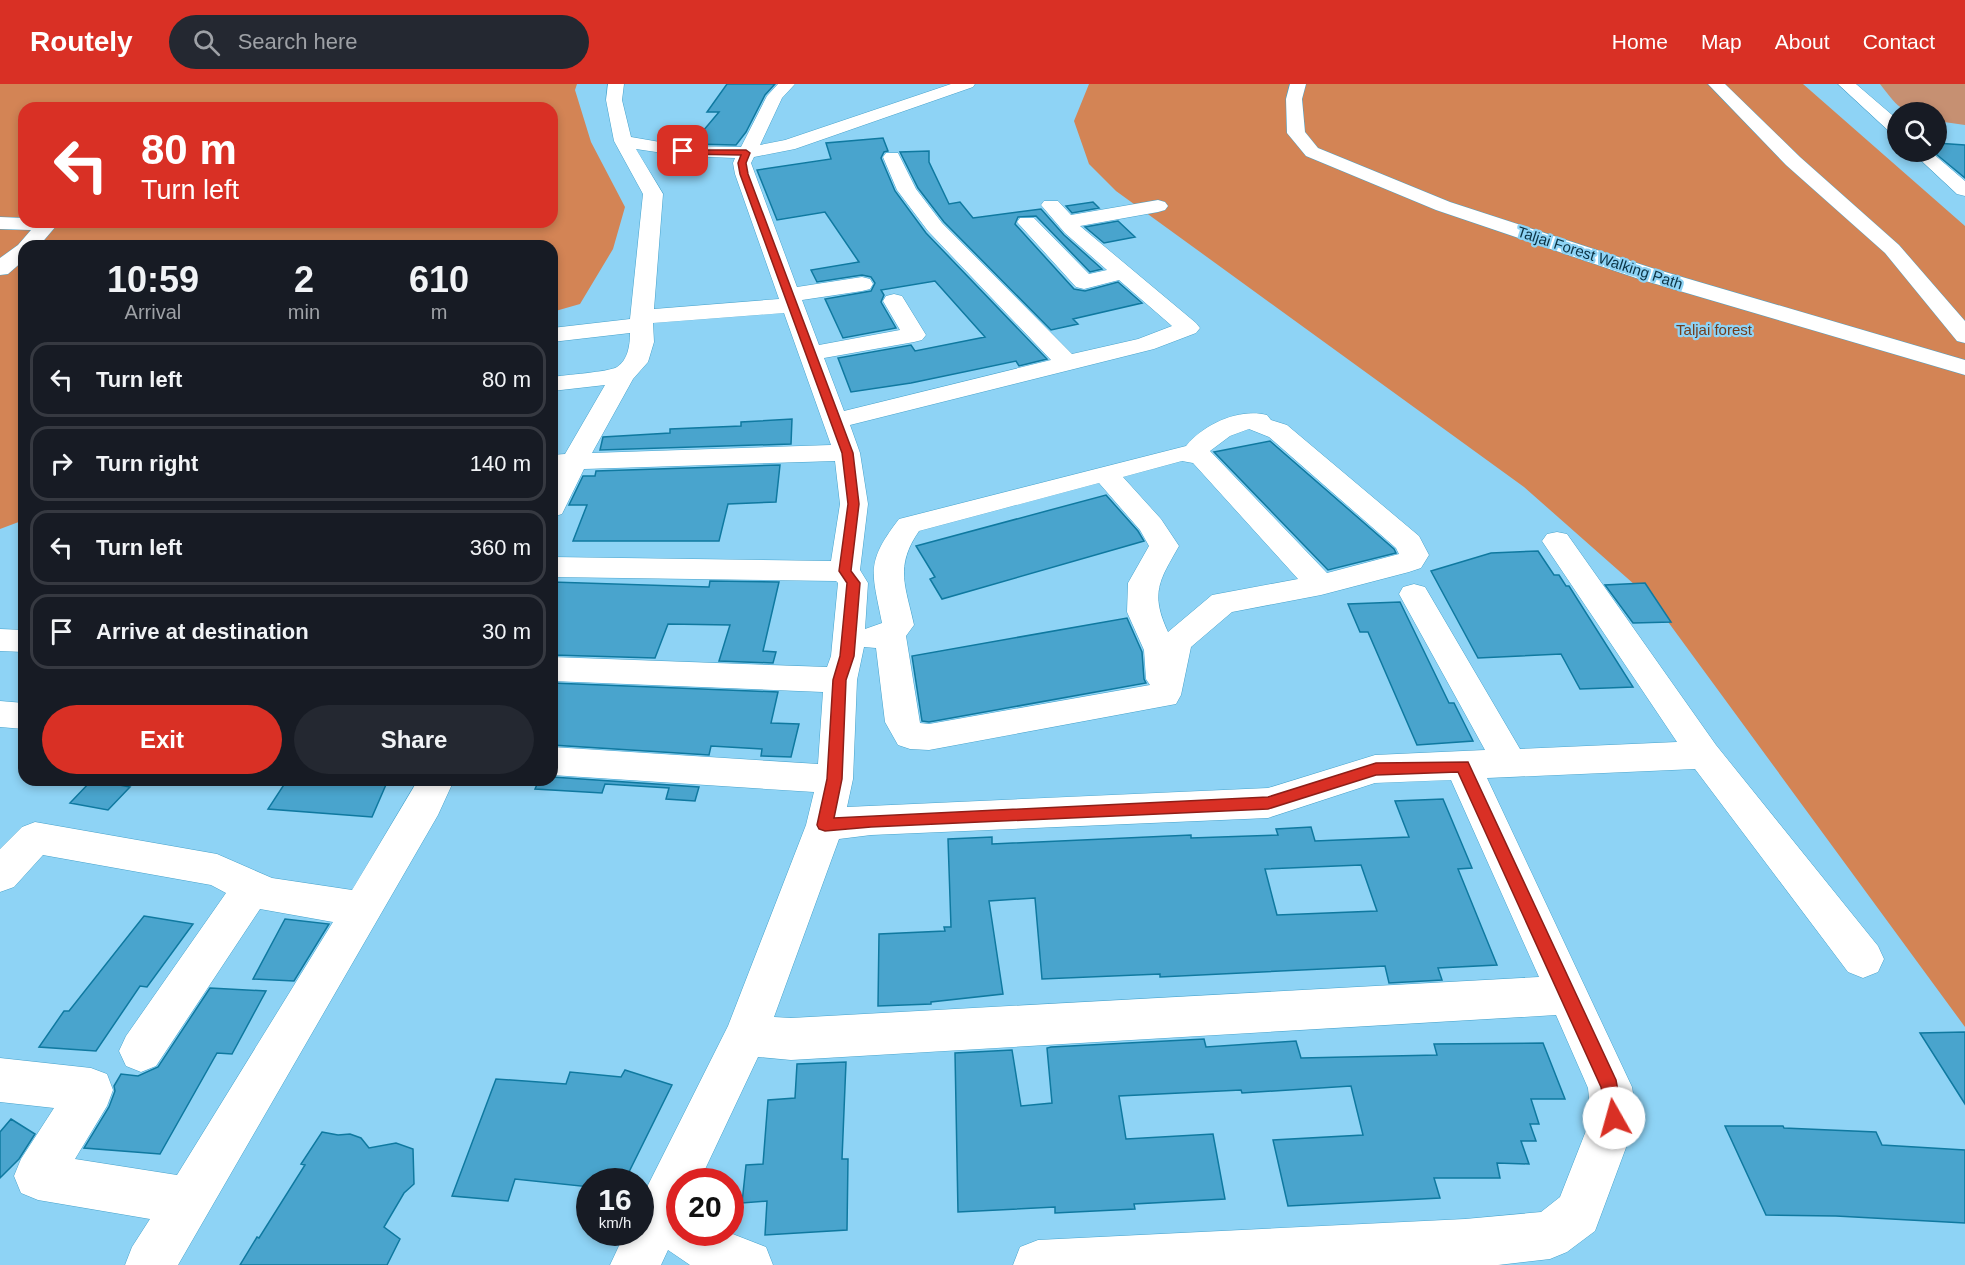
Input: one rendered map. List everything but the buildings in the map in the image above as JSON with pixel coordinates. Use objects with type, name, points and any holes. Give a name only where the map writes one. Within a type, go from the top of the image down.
[{"type":"street","points":[[558,482],[563,461],[623,375],[636,362],[642,342],[641,321],[653,194],[623,141],[614,100],[616,84]]},
{"type":"street","points":[[787,84],[775,96],[742,163],[781,304],[812,354],[836,421],[827,454],[854,504],[823,571]]},
{"type":"street","points":[[623,141],[683,151],[746,153],[789,145],[967,84]]},
{"type":"street","name":"Taljai Forest Walking Path","points":[[1298,84],[1294,99],[1296,133],[1312,152],[1443,206],[1624,267],[1965,368]]},
{"type":"street","points":[[1716,84],[1794,161],[1892,249],[1965,336]]},
{"type":"street","points":[[1846,84],[1887,120]]},
{"type":"street","points":[[892,157],[907,190],[935,227],[1066,363]]},
{"type":"street","points":[[1930,162],[1959,194]]},
{"type":"street","points":[[836,421],[1146,344],[1188,328],[1066,222],[1051,205]]},
{"type":"street","points":[[1066,222],[1158,206]]},
{"type":"street","points":[[1027,222],[1083,282],[1125,272]]},
{"type":"street","points":[[0,224],[18,224]]},
{"type":"street","points":[[33,240],[44,228]]},
{"type":"street","points":[[0,269],[18,255]]},
{"type":"street","points":[[558,334],[641,321],[781,304],[862,284]]},
{"type":"street","points":[[812,354],[914,335],[894,300]]},
{"type":"street","points":[[558,383],[623,375]]},
{"type":"street","points":[[1164,695],[1176,642],[1223,603],[1321,585],[1410,561],[1414,555],[1409,543],[1278,431],[1259,424],[1258,420],[1235,423],[1215,431],[1202,441],[1192,455]]},
{"type":"street","points":[[847,644],[890,634],[898,625],[886,579],[888,559],[895,542],[909,525],[1182,453],[1202,457],[1321,585]]},
{"type":"street","points":[[563,461],[827,454]]},
{"type":"street","points":[[1105,473],[1156,531],[1164,546],[1143,583],[1143,612],[1160,650],[1164,695]]},
{"type":"street","points":[[1557,541],[1704,755],[1863,959]]},
{"type":"street","points":[[558,567],[823,571],[854,583],[847,656],[819,679],[558,669]]},
{"type":"street","points":[[1414,594],[1510,764]]},
{"type":"street","points":[[890,634],[902,722],[910,736],[929,737],[1164,695]]},
{"type":"street","points":[[0,640],[18,641]]},
{"type":"street","points":[[696,1168],[825,825],[835,779],[819,679]]},
{"type":"street","points":[[0,714],[18,716]]},
{"type":"street","points":[[825,825],[883,820],[1268,803],[1376,769],[1704,755]]},
{"type":"street","points":[[558,761],[835,779]]},
{"type":"street","points":[[1038,1265],[1472,1255],[1550,1234],[1578,1214],[1614,1118],[1610,1087],[1463,766]]},
{"type":"street","points":[[150,1265],[425,804],[433,786]]},
{"type":"street","points":[[0,875],[35,838],[217,870],[267,894],[362,909]]},
{"type":"street","points":[[141,1051],[252,888]]},
{"type":"street","points":[[746,1035],[791,1039],[1568,995]]},
{"type":"street","points":[[0,1080],[91,1090],[38,1176],[188,1201]]},
{"type":"street","points":[[635,1265],[666,1234]]},
{"type":"street","points":[[705,1246],[748,1265]]},
{"type":"shaded area","points":[[1880,84],[1965,84],[1965,125],[1947,122],[1947,102],[1895,102]]},
{"type":"green space","points":[[0,84],[577,84],[575,90],[591,142],[625,207],[613,249],[580,304],[558,310],[558,240],[18,240],[18,522],[0,529]]},
{"type":"green space","name":"Taljai forest","points":[[1089,84],[1803,84],[1887,158],[1887,162],[1892,162],[1965,226],[1965,1027],[1652,600],[1524,487],[1116,191],[1089,164],[1074,121]]},
{"type":"route","points":[[683,151],[746,153],[742,163],[744,174],[848,453],[854,504],[845,571],[854,583],[847,656],[840,680],[835,779],[825,825],[871,820],[1268,803],[1376,769],[1463,766],[1610,1087],[1614,1118]]}]
